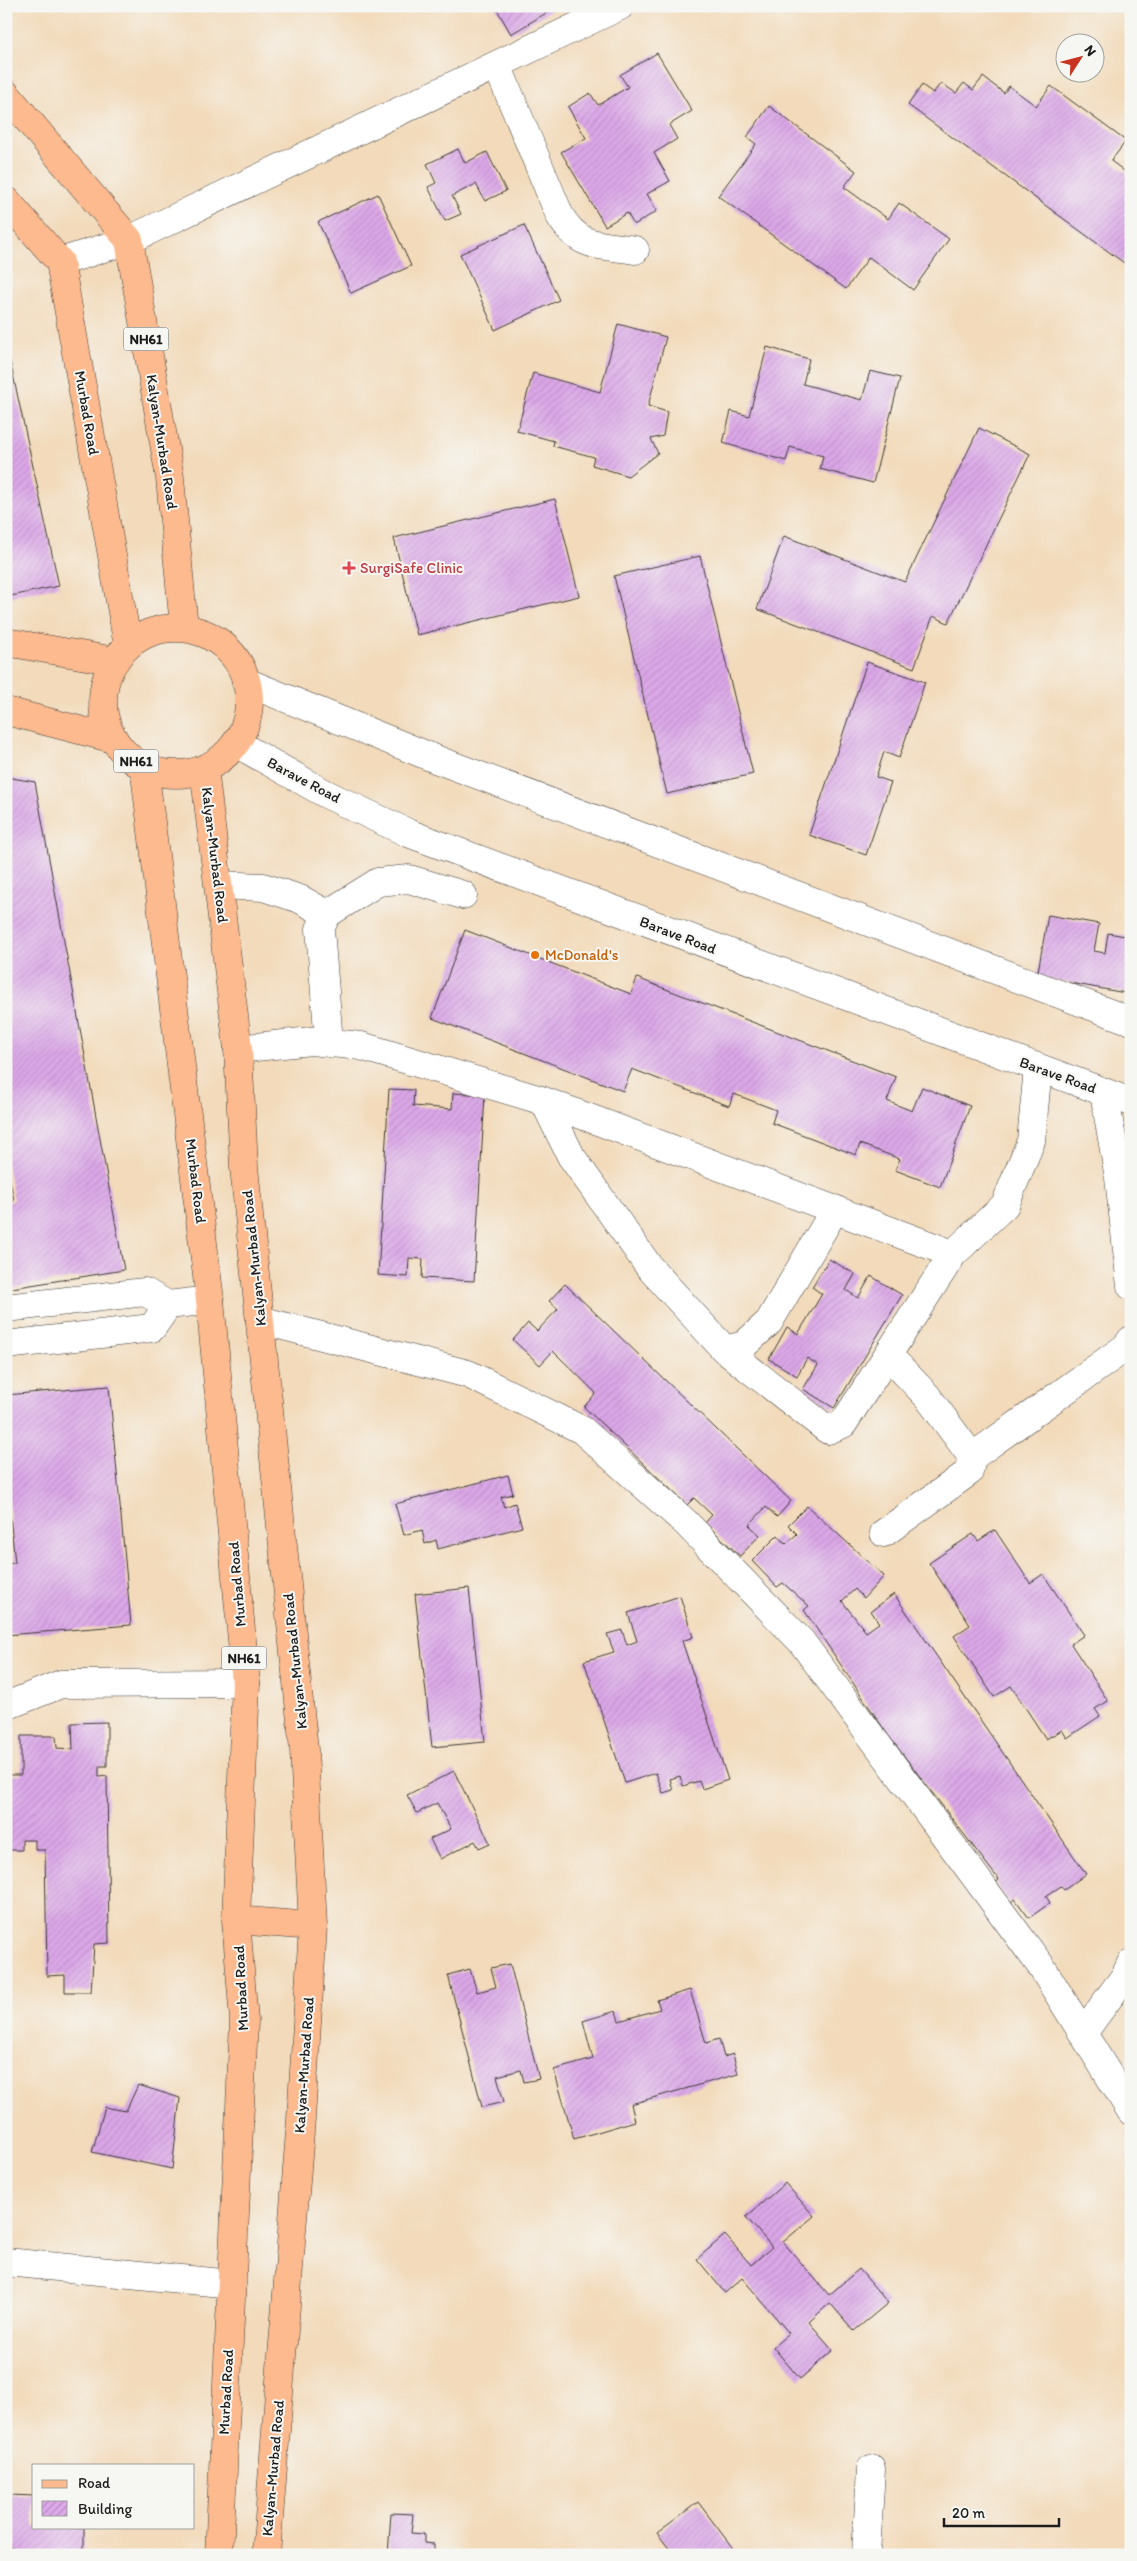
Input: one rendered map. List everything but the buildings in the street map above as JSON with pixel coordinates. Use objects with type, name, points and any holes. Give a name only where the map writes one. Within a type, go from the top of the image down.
[{"type":"main road","points":[[6,94],[129,240]]},
{"type":"main road","points":[[6,200],[60,262]]},
{"type":"main road","name":"Kalyan-Murbad Road","points":[[129,240],[170,478],[184,627]]},
{"type":"main road","name":"Murbad Road","points":[[60,262],[121,654]]},
{"type":"main road","name":"NH61","points":[[184,627],[206,635],[224,646],[238,663],[246,682],[249,703],[246,724],[236,743],[222,758],[204,769],[184,774],[164,773],[144,766],[127,755],[114,739],[106,720],[103,700],[106,680],[121,654],[145,635],[165,629],[184,627]]},
{"type":"main road","points":[[6,642],[121,654]]},
{"type":"main road","points":[[6,711],[114,739]]},
{"type":"main road","name":"Murbad Road","points":[[144,766],[210,1300],[246,1683],[236,1920],[244,2021],[219,2555]]},
{"type":"main road","name":"Kalyan-Murbad Road","points":[[204,769],[238,1049],[244,1167],[304,1750],[313,1926],[301,2119],[266,2555]]},
{"type":"main road","points":[[236,1920],[313,1926]]},
{"type":"street","points":[[60,262],[129,240],[620,6]]},
{"type":"street","points":[[497,65],[560,216],[569,230],[581,241],[635,250]]},
{"type":"street","points":[[246,682],[448,764],[1131,1021]]},
{"type":"street","name":"Barave Road","points":[[236,743],[326,794],[408,833],[1131,1102]]},
{"type":"street","points":[[329,1042],[320,929],[327,914],[378,882],[410,878],[463,895]]},
{"type":"street","points":[[219,885],[263,887],[300,899],[327,914]]},
{"type":"street","points":[[238,1049],[311,1041],[361,1046],[544,1101],[953,1254]]},
{"type":"street","points":[[544,1101],[571,1156],[650,1268],[725,1350],[828,1430],[843,1424],[953,1254],[1006,1205],[1031,1140],[1038,1068]]},
{"type":"street","points":[[1104,1093],[1119,1178],[1131,1286]]},
{"type":"street","points":[[725,1350],[744,1346],[769,1322],[835,1209]]},
{"type":"street","points":[[6,1308],[146,1292],[168,1305],[210,1300]]},
{"type":"street","points":[[6,1344],[152,1328],[168,1305]]},
{"type":"street","points":[[260,1320],[468,1374],[582,1430],[685,1522],[801,1641],[1041,1966],[1131,2111]]},
{"type":"street","points":[[884,1533],[969,1472],[972,1457],[1126,1347],[1131,1340]]},
{"type":"street","points":[[888,1355],[927,1396],[972,1457]]},
{"type":"street","points":[[6,1706],[61,1684],[246,1683]]},
{"type":"street","points":[[1082,2033],[1126,1976],[1131,1964]]},
{"type":"street","points":[[6,2262],[232,2284]]},
{"type":"street","points":[[866,2555],[871,2470]]},
{"type":"place","name":"SurgiSafe Clinic","points":[[349,568]]},
{"type":"place","name":"McDonald's","points":[[535,955]]}]
